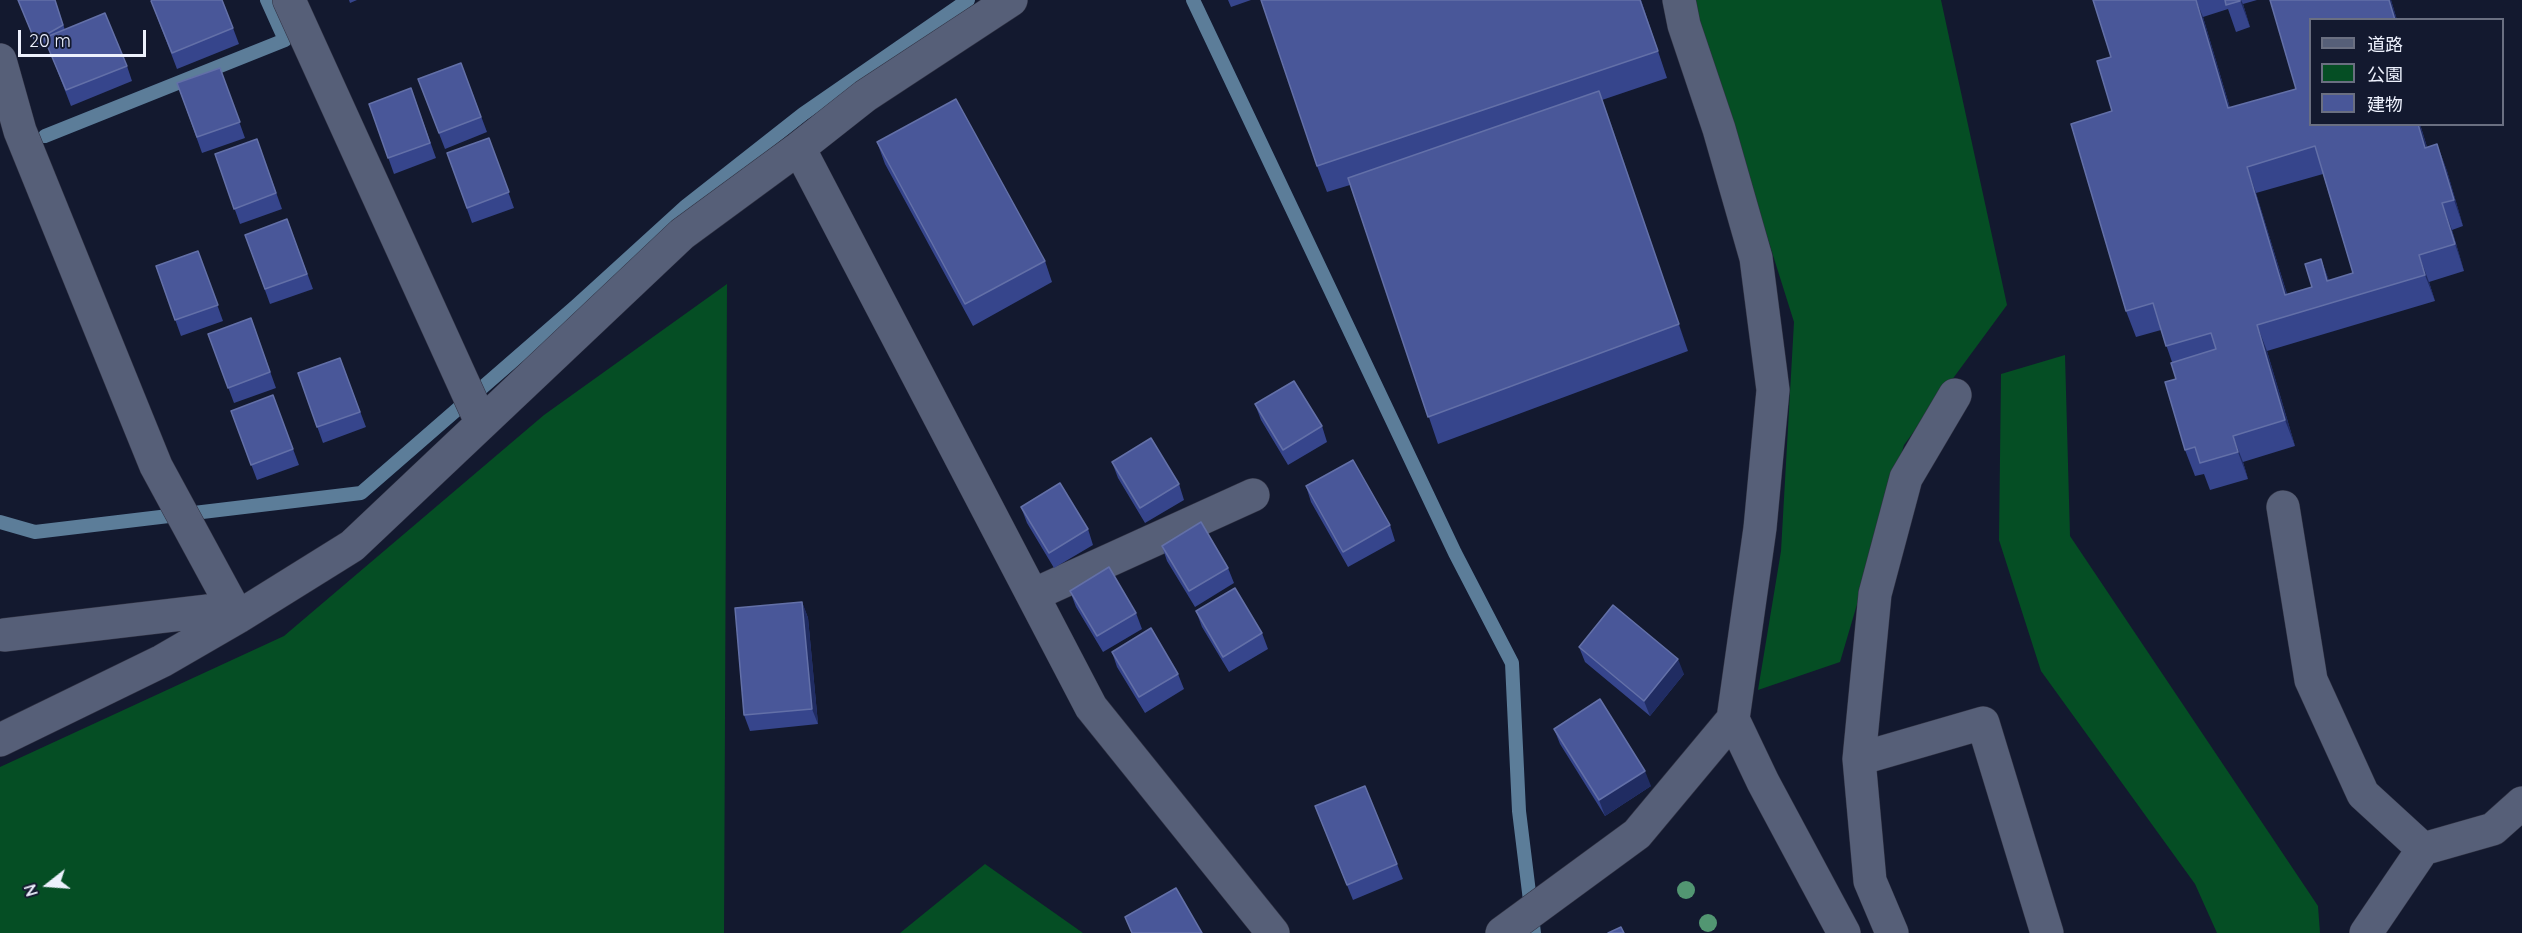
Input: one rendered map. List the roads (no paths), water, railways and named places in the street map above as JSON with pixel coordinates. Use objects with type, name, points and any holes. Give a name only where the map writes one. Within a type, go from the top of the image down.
[{"type":"street","points":[[289,0],[481,421]]},
{"type":"street","points":[[0,740],[162,661],[236,613],[352,546],[481,421],[681,234],[799,148],[865,96],[1011,0]]},
{"type":"street","points":[[1504,931],[1637,834],[1733,719],[1760,528],[1773,390],[1756,258],[1719,129],[1684,25],[1679,0]]},
{"type":"street","points":[[0,60],[20,131],[156,466],[236,613]]},
{"type":"street","points":[[799,148],[1091,706],[1273,933]]},
{"type":"street","points":[[1892,933],[1870,880],[1859,759],[1875,594],[1906,478],[1955,395]]},
{"type":"street","points":[[1033,595],[1253,495]]},
{"type":"street","points":[[2283,507],[2312,680],[2363,794],[2423,849]]},
{"type":"street","points":[[4,635],[236,613]]},
{"type":"street","points":[[1733,719],[1844,933]]},
{"type":"street","points":[[1859,759],[1983,723],[2047,933]]},
{"type":"street","points":[[2366,933],[2423,849],[2493,829],[2522,803]]},
{"type":"waterway","points":[[45,136],[285,40],[267,0]]},
{"type":"waterway","points":[[0,522],[35,532],[361,493],[576,306],[686,206],[803,114],[968,0]]},
{"type":"waterway","points":[[1193,0],[1455,553],[1512,663],[1519,811],[1534,933]]}]
